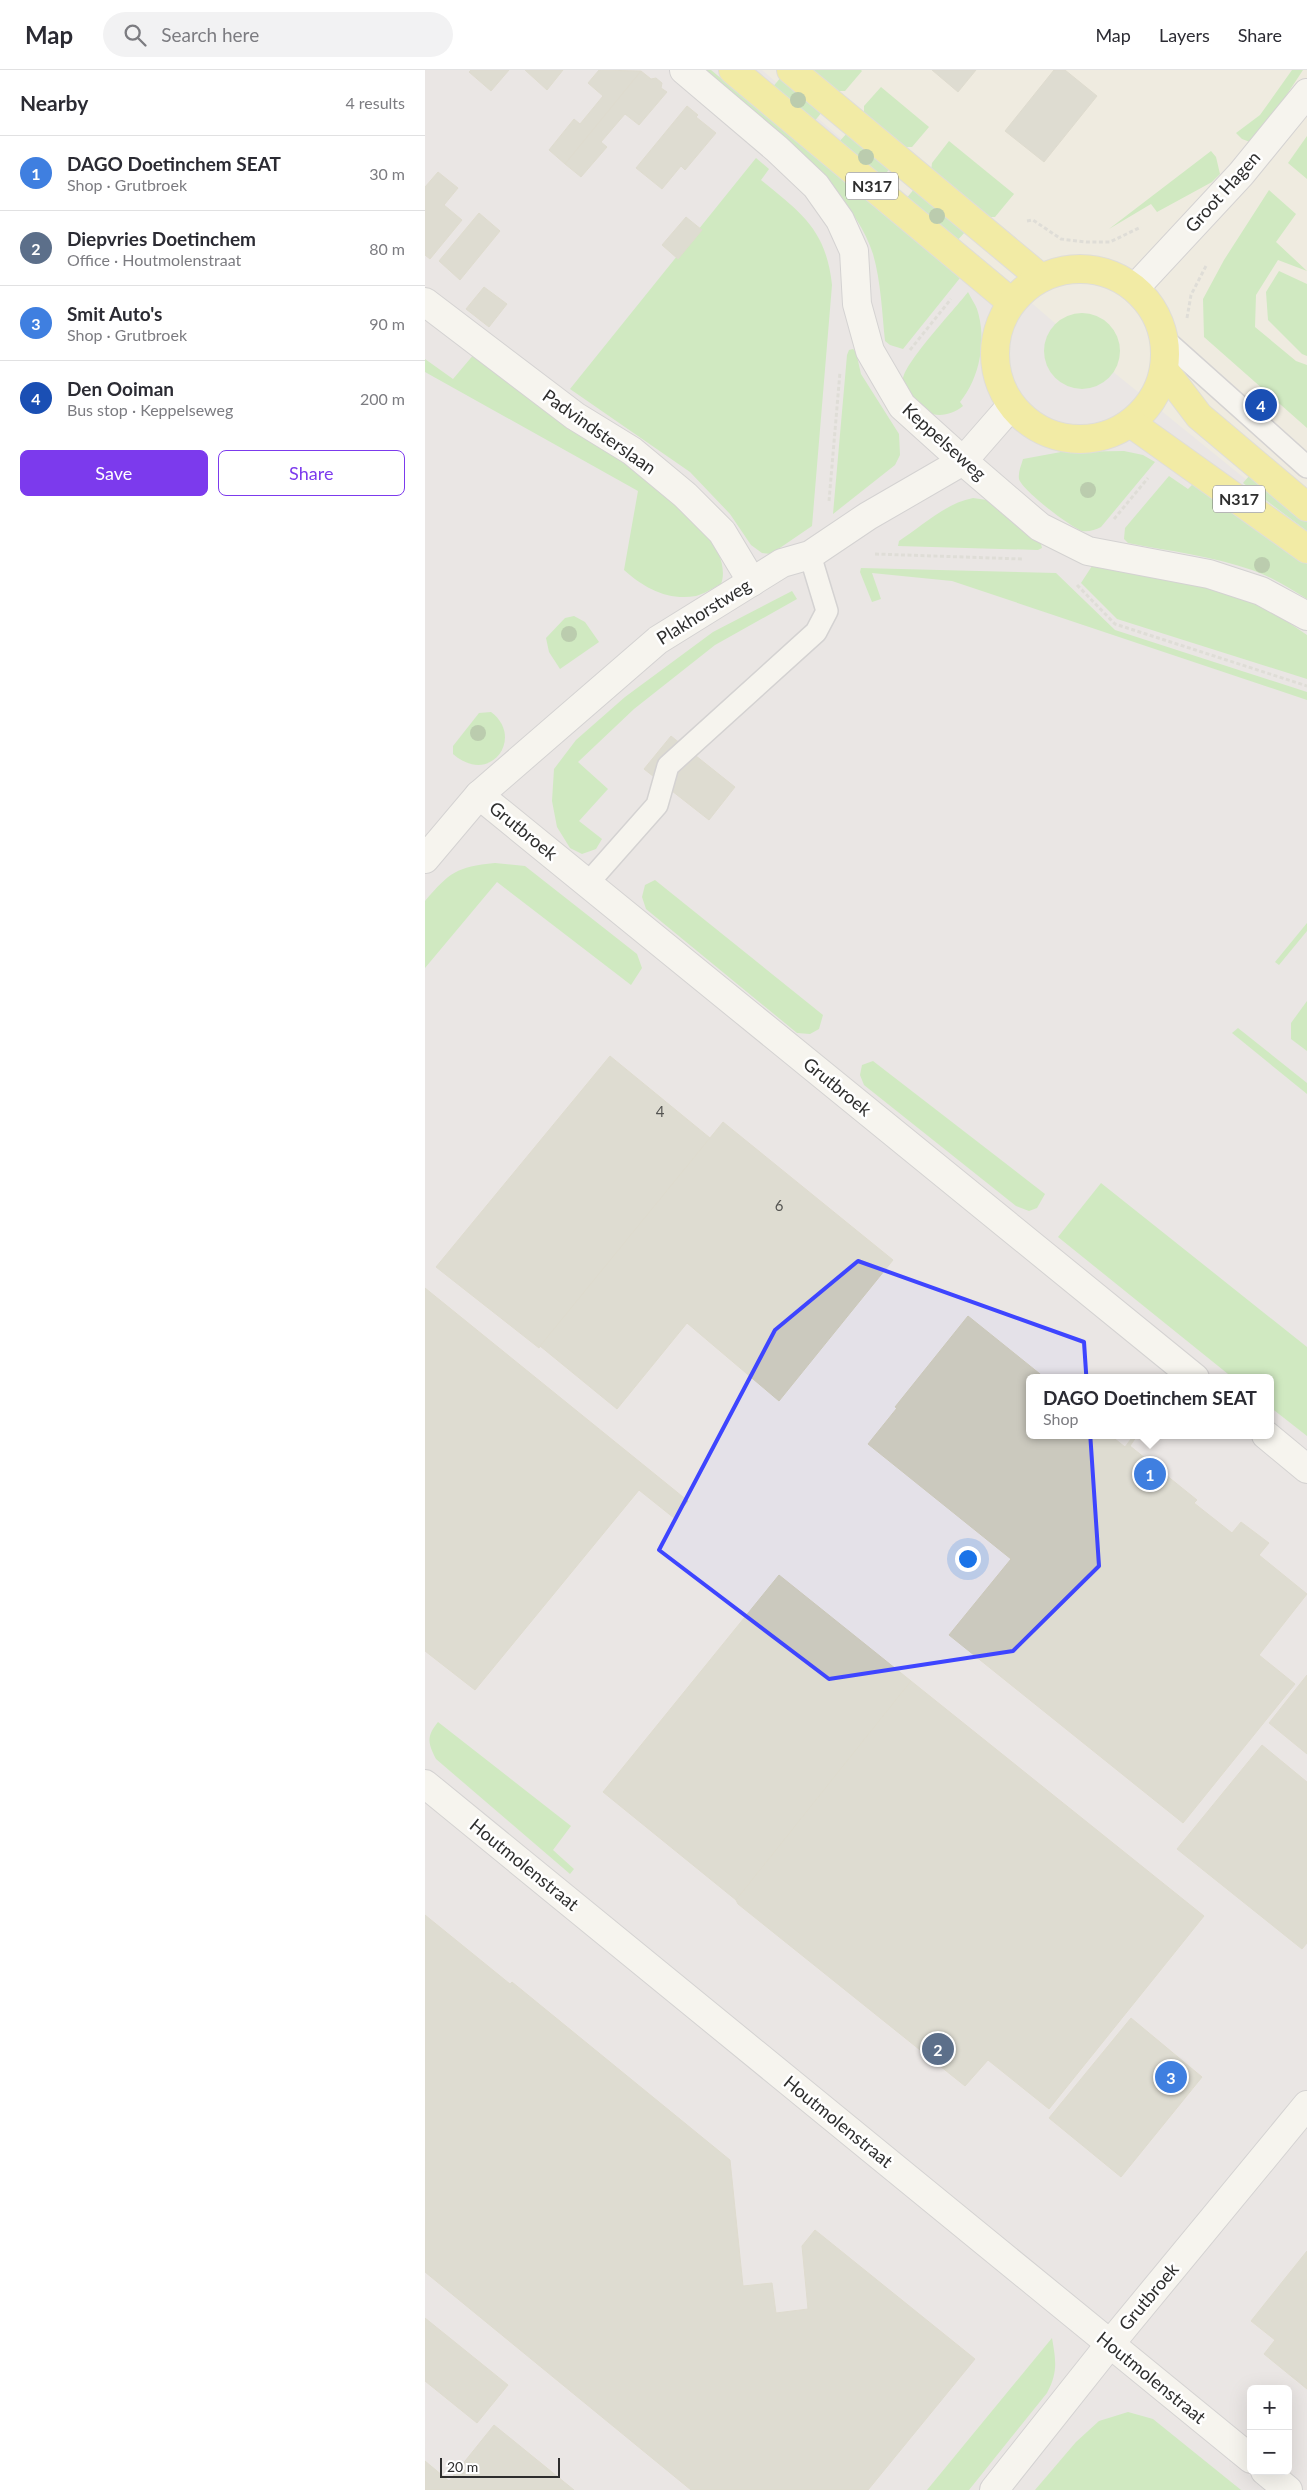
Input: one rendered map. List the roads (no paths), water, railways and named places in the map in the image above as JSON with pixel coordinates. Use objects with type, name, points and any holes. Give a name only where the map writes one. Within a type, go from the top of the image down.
[{"type":"main road","name":"N317","points":[[733,70],[1011,302]]},
{"type":"main road","name":"N317","points":[[791,70],[1041,278]]},
{"type":"main road","points":[[1089,269],[1135,288],[1176,333],[1165,371],[1153,400],[1131,424],[1090,440],[1046,433],[1011,406],[996,372],[996,335],[1011,302],[1041,278],[1089,269]]},
{"type":"main road","name":"N317","points":[[1165,371],[1199,416],[1307,507]]},
{"type":"main road","name":"N317","points":[[1131,424],[1171,450],[1307,549]]},
{"type":"street","name":"Keppelseweg","points":[[684,70],[777,149],[816,186],[835,213],[854,251],[857,304],[870,351],[902,406],[963,461],[1040,527],[1088,551],[1209,574],[1261,592],[1307,616]]},
{"type":"street","name":"Groot Hagen","points":[[1135,288],[1241,174],[1307,93]]},
{"type":"street","name":"Padvindsterslaan","points":[[425,302],[575,416],[632,451],[685,495],[722,532],[752,582]]},
{"type":"street","name":"Plakhorstweg","points":[[425,859],[479,795],[658,640],[782,563],[810,555],[868,516],[963,461],[1011,406]]},
{"type":"street","name":"Grutbroek","points":[[479,795],[1190,1374]]},
{"type":"street","points":[[1271,1439],[1307,1468]]},
{"type":"street","name":"Houtmolenstraat","points":[[425,1784],[1247,2456]]},
{"type":"street","name":"Grutbroek","points":[[993,2490],[1110,2344],[1307,2105]]},
{"type":"street","points":[[1270,2475],[1288,2490]]},
{"type":"lane","points":[[1176,333],[1307,467]]},
{"type":"lane","points":[[587,883],[657,805],[667,766],[816,632],[827,611],[810,555]]},
{"type":"place","name":"Den Ooiman","points":[[1261,405]]},
{"type":"place","name":"DAGO Doetinchem SEAT","points":[[1150,1474]]},
{"type":"place","name":"Diepvries Doetinchem","points":[[938,2049]]},
{"type":"place","name":"Smit Auto's","points":[[1171,2077]]}]
